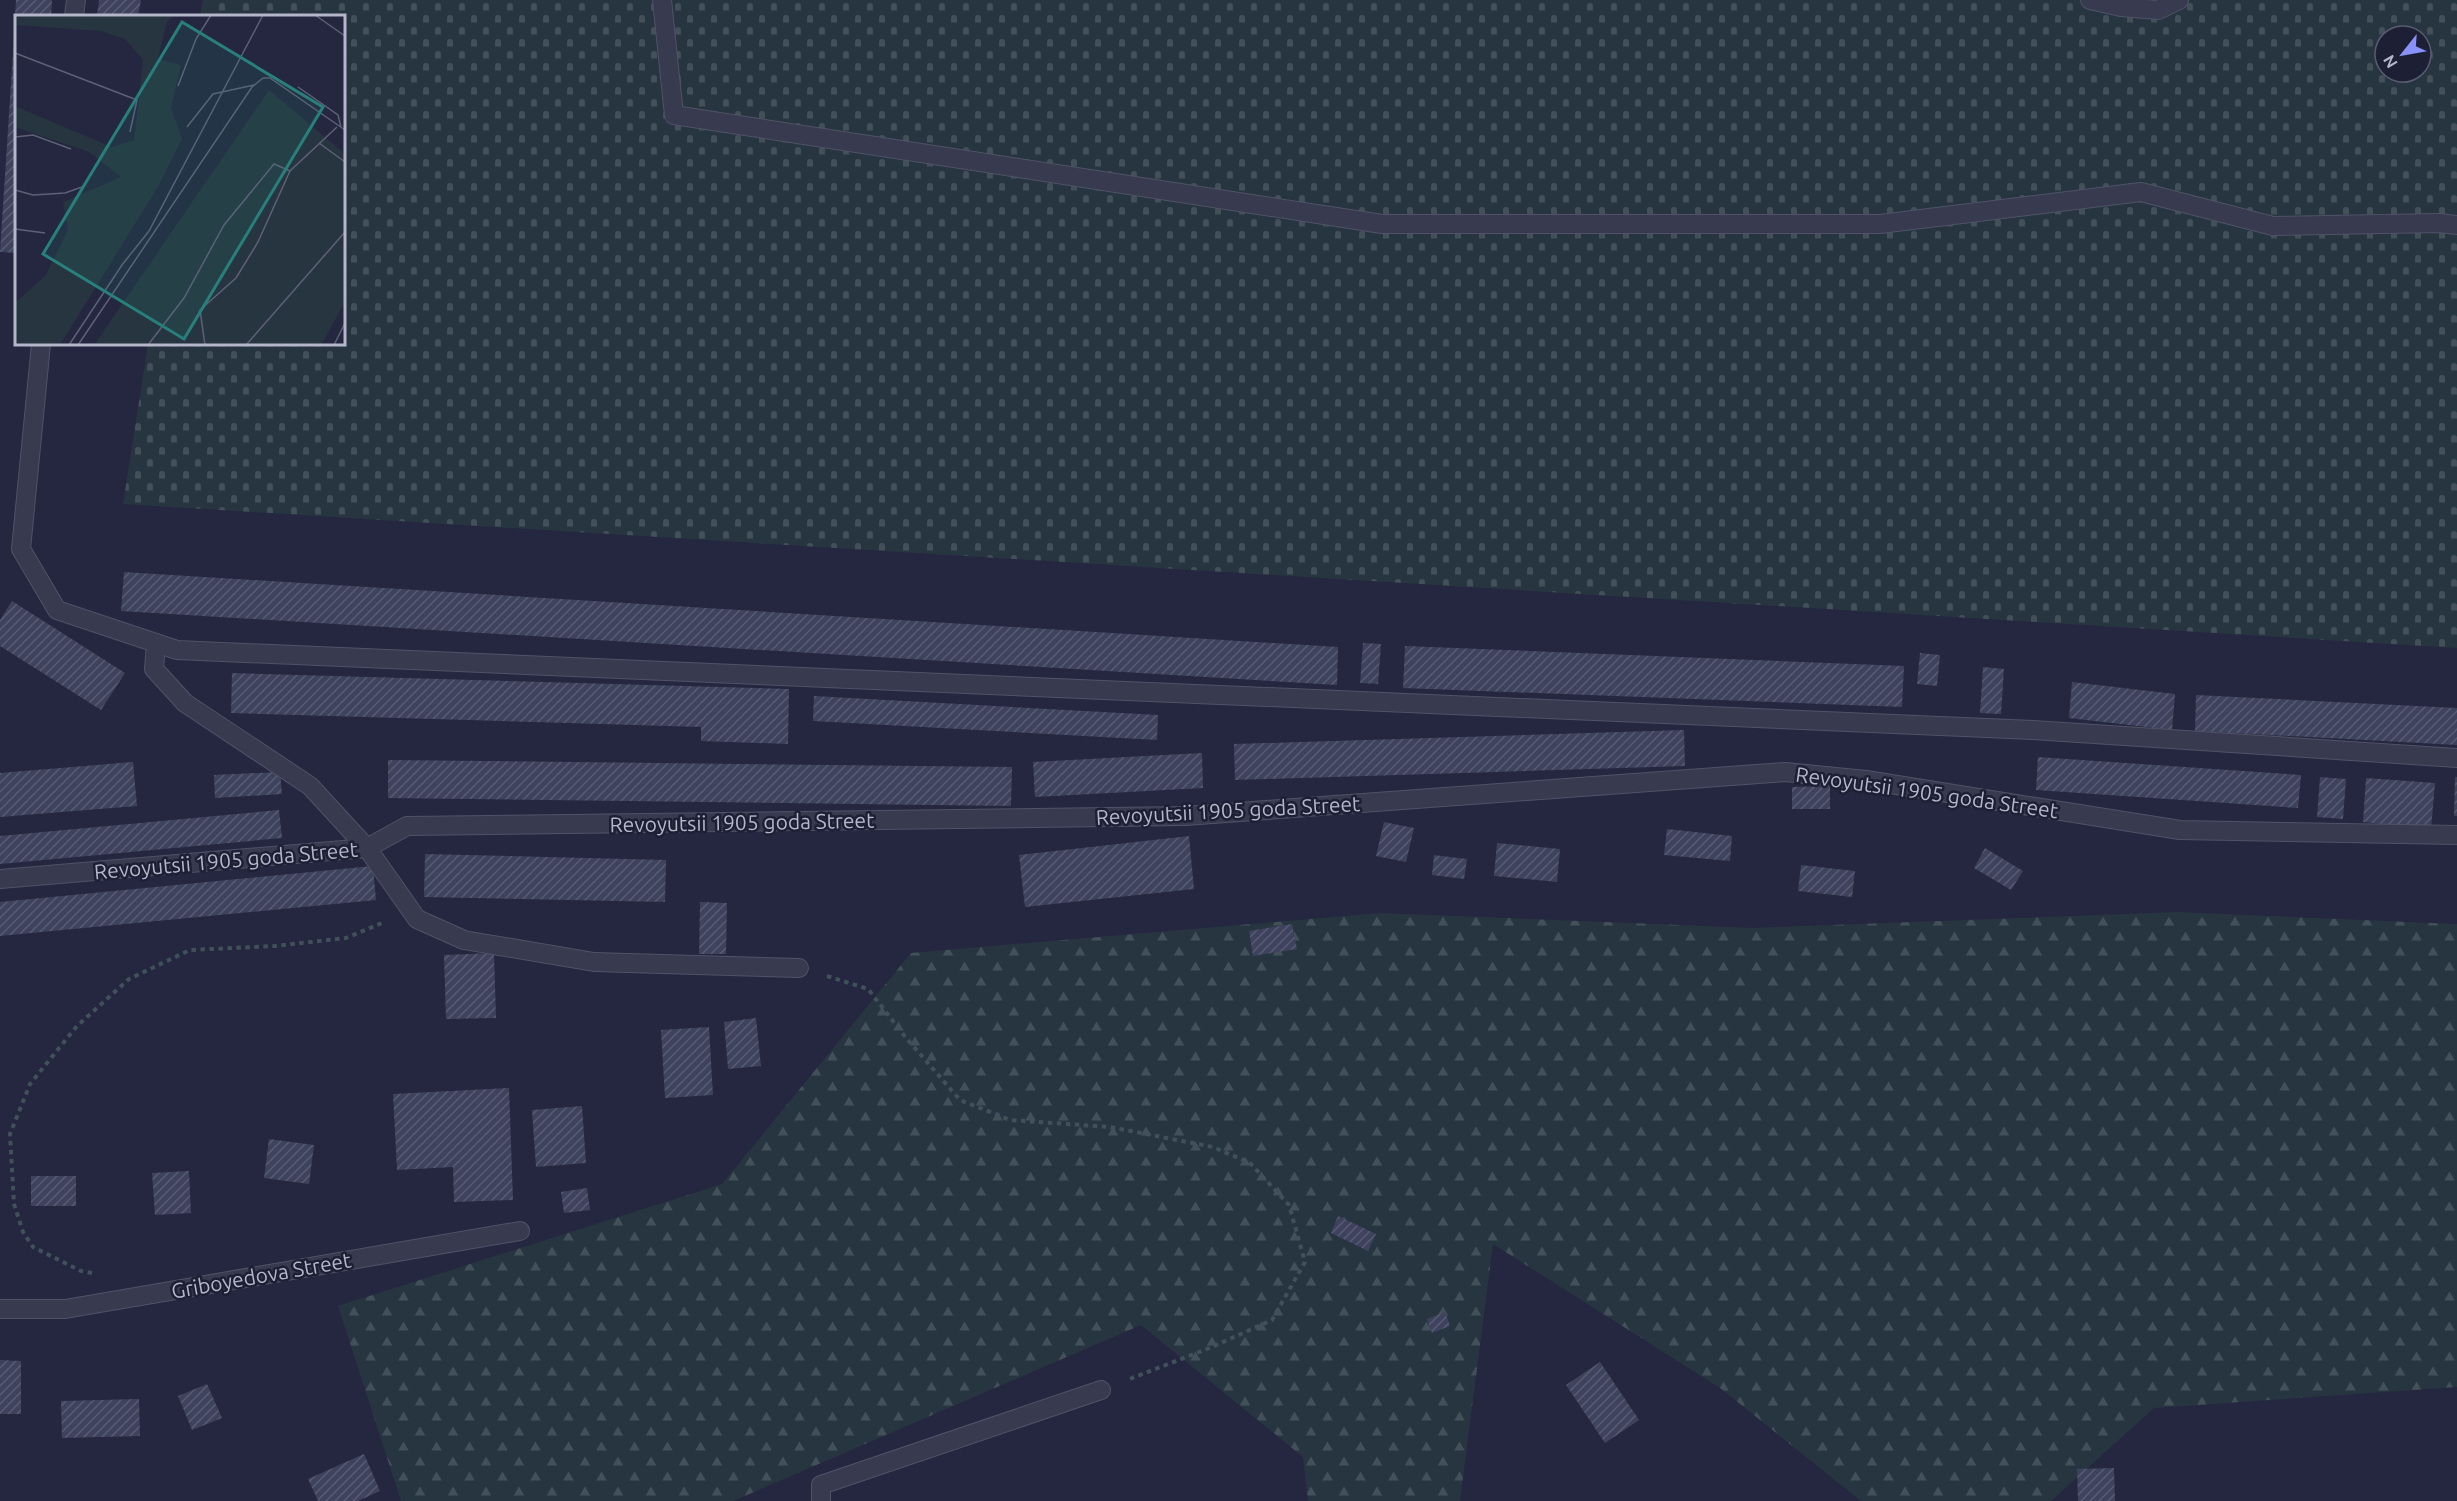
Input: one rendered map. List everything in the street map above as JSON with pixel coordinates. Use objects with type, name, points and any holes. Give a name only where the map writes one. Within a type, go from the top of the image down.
[{"type":"street","points":[[74,15],[76,0]]},
{"type":"street","points":[[662,0],[674,115],[1382,224],[1880,224],[2141,192],[2273,226],[2440,223],[2457,225]]},
{"type":"street","points":[[2090,0],[2121,8],[2158,10],[2179,0]]},
{"type":"street","points":[[41,345],[21,549],[57,610],[177,650],[2033,730],[2457,758]]},
{"type":"street","points":[[156,643],[154,669],[185,703],[310,786],[367,848],[417,919],[464,940],[594,962],[799,968]]},
{"type":"street","name":"Revoyutsii 1905 goda Street","points":[[0,879],[367,848],[407,826],[1185,816],[1785,772],[1866,780],[2180,830],[2457,835]]},
{"type":"street","name":"Griboyedova Street","points":[[0,1309],[65,1309],[520,1230]]},
{"type":"street","points":[[821,1501],[821,1485],[1101,1390]]},
{"type":"path","points":[[101,1275],[81,1270],[33,1247],[23,1232],[14,1204],[10,1134],[30,1084],[77,1026],[129,979],[190,950],[275,946],[346,938],[411,911]]},
{"type":"path","points":[[799,968],[868,989],[907,1039],[960,1100],[1010,1120],[1110,1127],[1213,1147],[1250,1163],[1289,1205],[1305,1262],[1272,1320],[1212,1347],[1101,1390]]},
{"type":"green space","points":[[203,0],[2457,0],[2457,648],[123,504],[148,345],[345,345],[345,15],[200,15]]},
{"type":"green space","points":[[2177,912],[2457,924],[2457,1387],[2154,1408],[2051,1501],[1861,1501],[1720,1388],[1493,1244],[1460,1501],[1308,1501],[1303,1457],[1141,1325],[733,1501],[401,1501],[338,1306],[722,1184],[911,953],[1380,913],[1754,928]]},
{"type":"building","points":[[16,0],[52,0],[51,15],[15,15]]},
{"type":"building","points":[[99,0],[141,0],[138,15],[97,15]]},
{"type":"building","points":[[15,22],[15,253],[0,252]]},
{"type":"building","points":[[124,572],[1338,647],[1337,685],[121,611]]},
{"type":"building","points":[[12,601],[125,673],[101,710],[0,646],[0,620]]},
{"type":"building","points":[[1363,643],[1381,644],[1378,684],[1360,683]]},
{"type":"building","points":[[1405,646],[1904,666],[1902,707],[1403,688]]},
{"type":"building","points":[[1920,653],[1940,655],[1937,686],[1917,684]]},
{"type":"building","points":[[1983,667],[2004,669],[2001,714],[1980,713]]},
{"type":"building","points":[[232,673],[789,689],[788,744],[701,741],[701,727],[231,713]]},
{"type":"building","points":[[2072,682],[2175,694],[2172,730],[2069,718]]},
{"type":"building","points":[[2196,695],[2457,708],[2457,745],[2195,731]]},
{"type":"building","points":[[814,696],[1158,715],[1157,740],[813,721]]},
{"type":"building","points":[[1684,730],[1685,766],[1235,780],[1234,744]]},
{"type":"building","points":[[1202,753],[1203,788],[1035,797],[1033,762]]},
{"type":"building","points":[[2038,757],[2301,775],[2298,808],[2036,790]]},
{"type":"building","points":[[388,760],[1012,767],[1011,806],[388,798]]},
{"type":"building","points":[[133,762],[137,806],[0,817],[0,773]]},
{"type":"building","points":[[280,772],[282,794],[215,798],[214,775]]},
{"type":"building","points":[[2320,777],[2346,779],[2343,819],[2317,817]]},
{"type":"building","points":[[2455,777],[2457,777],[2457,816],[2454,816]]},
{"type":"building","points":[[2366,778],[2435,783],[2431,829],[2363,822]]},
{"type":"building","points":[[1830,786],[1830,809],[1792,809],[1792,787]]},
{"type":"building","points":[[279,810],[282,838],[0,864],[0,836]]},
{"type":"building","points":[[1384,822],[1414,828],[1406,862],[1376,856]]},
{"type":"building","points":[[1667,829],[1732,836],[1730,861],[1664,855]]},
{"type":"building","points":[[1189,836],[1194,889],[1025,907],[1019,855]]},
{"type":"building","points":[[1497,843],[1560,849],[1557,882],[1494,876]]},
{"type":"building","points":[[1985,848],[2023,871],[2011,890],[1974,868]]},
{"type":"building","points":[[425,854],[666,860],[665,902],[424,897]]},
{"type":"building","points":[[1434,855],[1467,859],[1464,879],[1432,875]]},
{"type":"building","points":[[1801,865],[1855,871],[1852,897],[1798,891]]},
{"type":"building","points":[[373,866],[376,900],[0,936],[0,902]]},
{"type":"building","points":[[700,902],[727,903],[726,954],[699,954]]},
{"type":"building","points":[[1292,924],[1297,949],[1253,956],[1249,931]]},
{"type":"building","points":[[494,953],[496,1018],[446,1019],[444,955]]},
{"type":"building","points":[[756,1018],[761,1066],[728,1069],[724,1022]]},
{"type":"building","points":[[709,1027],[713,1095],[665,1098],[661,1030]]},
{"type":"building","points":[[509,1088],[513,1200],[454,1202],[453,1167],[397,1170],[393,1094]]},
{"type":"building","points":[[582,1106],[586,1163],[536,1167],[532,1110]]},
{"type":"building","points":[[269,1139],[314,1145],[309,1184],[264,1178]]},
{"type":"building","points":[[189,1171],[191,1213],[155,1215],[152,1173]]},
{"type":"building","points":[[31,1176],[76,1176],[76,1206],[31,1206]]},
{"type":"building","points":[[587,1188],[590,1210],[564,1213],[561,1192]]},
{"type":"building","points":[[1338,1216],[1376,1234],[1368,1251],[1331,1233]]},
{"type":"building","points":[[1445,1312],[1450,1326],[1432,1333],[1427,1319]]},
{"type":"building","points":[[0,1360],[21,1361],[21,1414],[0,1414]]},
{"type":"building","points":[[1600,1362],[1639,1420],[1605,1443],[1566,1385]]},
{"type":"building","points":[[207,1384],[222,1418],[192,1430],[178,1396]]},
{"type":"building","points":[[139,1399],[140,1436],[62,1438],[61,1401]]},
{"type":"building","points":[[364,1454],[380,1491],[358,1501],[318,1501],[308,1479]]},
{"type":"building","points":[[2114,1468],[2115,1501],[2078,1501],[2077,1469]]}]
